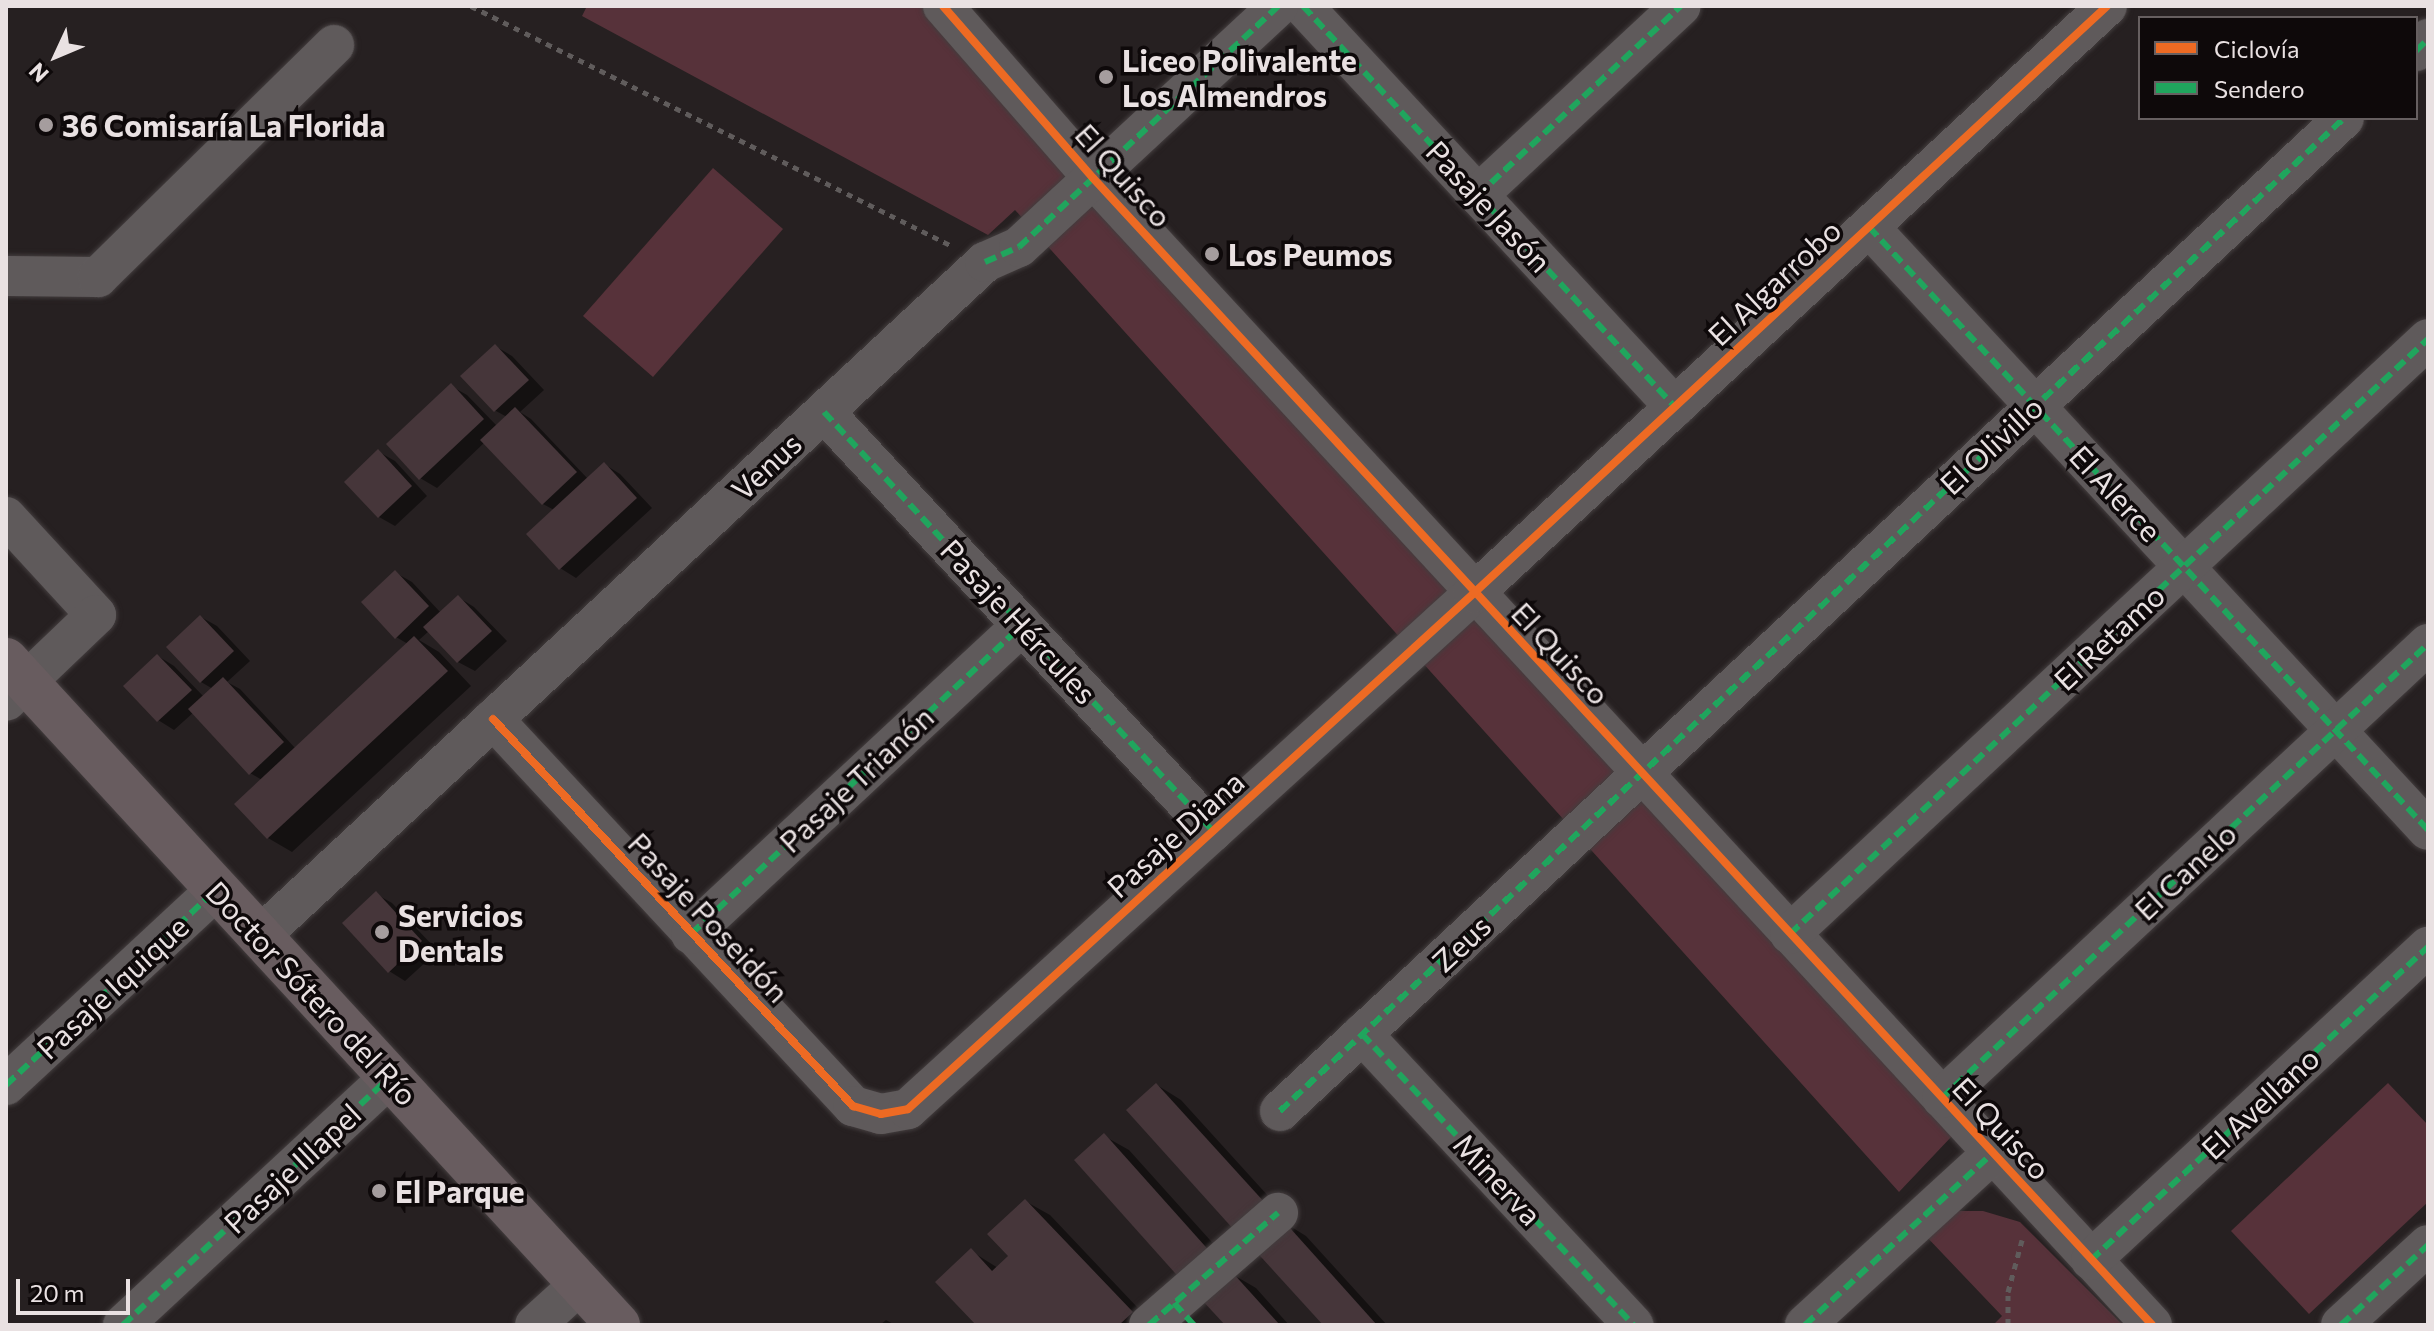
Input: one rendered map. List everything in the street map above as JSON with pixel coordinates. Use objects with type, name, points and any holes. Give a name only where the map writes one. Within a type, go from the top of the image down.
[{"type":"main road","name":"Doctor Sótero del Río","points":[[13,681],[217,889],[618,1325]]},
{"type":"street","name":"El Quisco","points":[[943,6],[1093,178],[2152,1325]]},
{"type":"street","name":"Venus","points":[[260,936],[985,262],[1019,247],[1278,6]]},
{"type":"street","name":"Pasaje Jasón","points":[[1303,6],[1675,407]]},
{"type":"street","points":[[1478,195],[1681,6]]},
{"type":"street","name":"El Algarrobo","points":[[1474,593],[2099,9]]},
{"type":"street","points":[[6,276],[98,277],[334,45]]},
{"type":"street","name":"El Olivillo","points":[[1641,773],[2342,120]]},
{"type":"street","name":"El Alerce","points":[[1869,227],[2428,830]]},
{"type":"street","name":"El Retamo","points":[[1790,934],[2428,339]]},
{"type":"street","name":"Pasaje Hércules","points":[[824,412],[1213,831]]},
{"type":"street","points":[[6,517],[96,615],[13,681]]},
{"type":"street","name":"Pasaje Diana","points":[[908,1109],[1474,593]]},
{"type":"street","name":"Pasaje Trianón","points":[[691,934],[1022,625]]},
{"type":"street","name":"El Canelo","points":[[1942,1098],[2428,644]]},
{"type":"street","name":"Pasaje Poseidón","points":[[493,719],[853,1106],[881,1114],[908,1109]]},
{"type":"street","name":"Zeus","points":[[1280,1111],[1641,773]]},
{"type":"street","name":"Pasaje Iquique","points":[[6,1085],[217,889]]},
{"type":"street","name":"El Avellano","points":[[2091,1260],[2428,947]]},
{"type":"street","name":"Minerva","points":[[1362,1034],[1633,1325]]},
{"type":"street","name":"Pasaje Illapel","points":[[123,1325],[390,1077]]},
{"type":"street","points":[[1805,1325],[1993,1153]]},
{"type":"street","points":[[1172,1318],[1278,1213]]},
{"type":"street","points":[[2341,1325],[2428,1245]]},
{"type":"street","points":[[535,1325],[580,1284]]},
{"type":"path","points":[[471,6],[985,262]]},
{"type":"path","points":[[2008,1325],[2008,1292],[2034,1197]]},
{"type":"shaded area","points":[[587,6],[927,6],[1953,1135],[1899,1192],[1015,210],[988,235],[582,16]]},
{"type":"shaded area","points":[[713,168],[783,229],[653,377],[583,316]]},
{"type":"shaded area","points":[[2388,1083],[2428,1125],[2428,1202],[2309,1314],[2231,1231]]},
{"type":"shaded area","points":[[1983,1211],[2020,1222],[2123,1325],[1993,1325],[2002,1316],[1923,1233],[1949,1214]]},
{"type":"building","points":[[495,344],[529,380],[494,412],[460,376]]},
{"type":"building","points":[[451,383],[484,419],[419,480],[386,444]]},
{"type":"building","points":[[515,407],[577,472],[542,505],[480,440]]},
{"type":"building","points":[[378,449],[412,486],[378,518],[344,482]]},
{"type":"building","points":[[604,462],[637,498],[559,570],[526,534]]},
{"type":"building","points":[[395,570],[429,606],[395,639],[361,602]]},
{"type":"building","points":[[458,595],[492,631],[457,663],[423,627]]},
{"type":"building","points":[[200,615],[234,651],[200,683],[166,647]]},
{"type":"building","points":[[414,636],[448,671],[267,839],[234,804]]},
{"type":"building","points":[[157,654],[192,690],[157,722],[123,686]]},
{"type":"building","points":[[223,677],[284,742],[249,775],[188,709]]},
{"type":"building","name":"Servicios Dentals","points":[[376,891],[422,941],[388,973],[342,923]]},
{"type":"building","points":[[1156,1083],[1266,1204],[1235,1231],[1126,1110]]},
{"type":"building","points":[[1104,1133],[1213,1255],[1183,1282],[1074,1160]]},
{"type":"building","points":[[1025,1199],[1133,1312],[1119,1325],[976,1325],[935,1282],[971,1248],[992,1271],[1008,1256],[987,1234]]},
{"type":"building","points":[[1282,1219],[1377,1325],[1323,1325],[1251,1246]]},
{"type":"building","points":[[1232,1272],[1280,1325],[1225,1325],[1201,1299]]},
{"type":"marked path","points":[[985,262],[1019,247],[1278,6]]},
{"type":"marked path","points":[[1303,6],[1675,407]]},
{"type":"marked path","points":[[1478,195],[1681,6]]},
{"type":"marked path","points":[[2418,49],[2428,39]]},
{"type":"marked path","points":[[1280,1111],[2342,120]]},
{"type":"marked path","points":[[1869,227],[2428,830]]},
{"type":"marked path","points":[[1790,934],[2428,339]]},
{"type":"marked path","points":[[824,412],[1213,831]]},
{"type":"marked path","points":[[691,934],[1022,625]]},
{"type":"marked path","points":[[1942,1098],[2428,644]]},
{"type":"marked path","points":[[6,1085],[217,889]]},
{"type":"marked path","points":[[2091,1260],[2428,947]]},
{"type":"marked path","points":[[1362,1034],[1633,1325]]},
{"type":"marked path","points":[[123,1325],[390,1077]]},
{"type":"marked path","points":[[1805,1325],[1993,1153]]},
{"type":"marked path","points":[[1149,1325],[1278,1213]]},
{"type":"marked path","points":[[2341,1325],[2428,1245]]},
{"type":"marked path","points":[[1174,1303],[1194,1325]]},
{"type":"cycle path","points":[[943,6],[1093,178],[2152,1325]]},
{"type":"cycle path","points":[[493,719],[853,1106],[881,1114],[908,1109],[1474,593],[2107,6]]},
{"type":"place","name":"Liceo Polivalente Los Almendros","points":[[1106,77]]},
{"type":"place","name":"36 Comisaría La Florida","points":[[46,125]]},
{"type":"place","name":"Los Peumos","points":[[1212,254]]},
{"type":"place","name":"Servicios Dentals","points":[[382,932]]},
{"type":"place","name":"El Parque","points":[[379,1191]]}]
